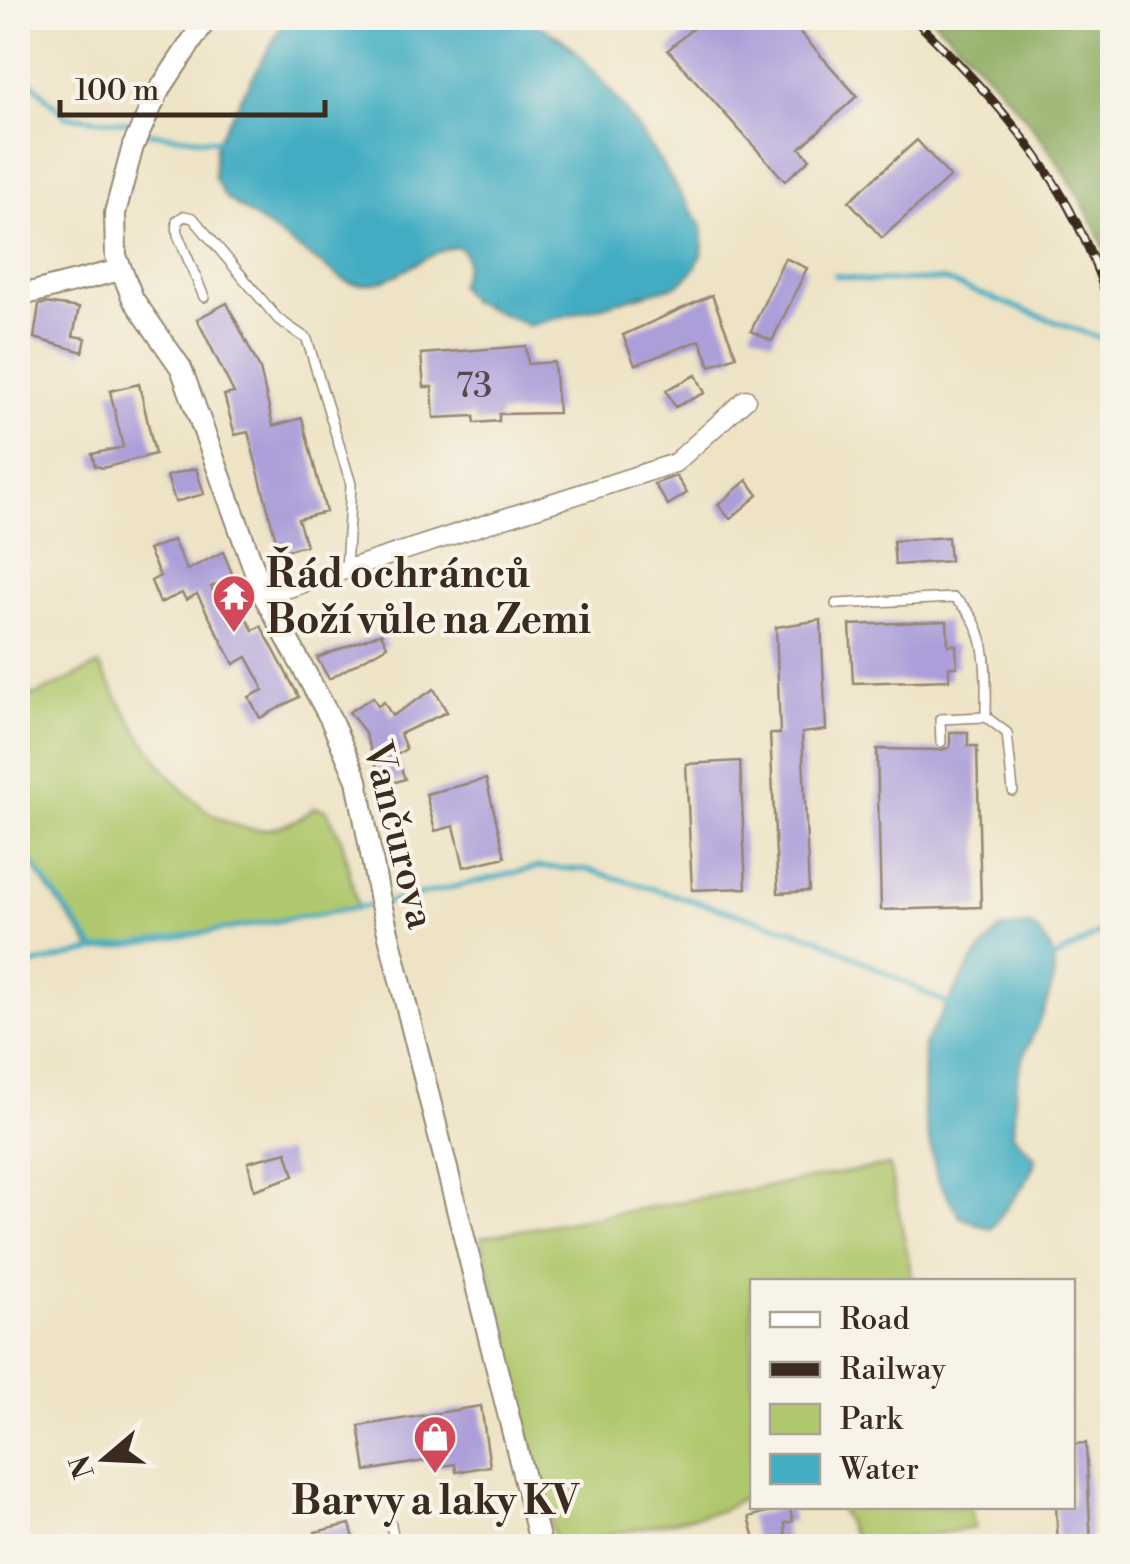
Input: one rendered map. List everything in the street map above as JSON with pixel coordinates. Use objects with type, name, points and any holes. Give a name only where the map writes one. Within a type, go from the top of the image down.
[{"type":"street","name":"Vančurova","points":[[206,18],[158,92],[133,146],[114,213],[120,270],[133,298],[181,368],[237,534],[264,596],[342,740],[357,780],[379,896],[541,1546]]},
{"type":"street","points":[[18,296],[120,270]]},
{"type":"street","points":[[264,596],[675,463],[746,399]]},
{"type":"lane","points":[[204,297],[178,235],[177,220],[184,216],[193,218],[278,319],[307,338],[351,484],[346,569]]},
{"type":"lane","points":[[836,604],[953,598],[963,605],[979,629],[986,717]]},
{"type":"lane","points":[[940,742],[940,719],[986,717],[1007,734],[1013,791]]},
{"type":"lane","points":[[391,1524],[396,1546]]},
{"type":"green space","points":[[932,18],[1112,18],[1112,267],[1079,196],[1037,132]]},
{"type":"green space","points":[[18,665],[32,697],[99,665],[160,762],[186,793],[215,816],[246,828],[280,827],[315,807],[327,810],[342,841],[358,909],[94,952],[18,846]]},
{"type":"green space","points":[[889,1165],[913,1279],[750,1279],[750,1493],[720,1511],[556,1546],[481,1237]]},
{"type":"green space","points":[[840,1509],[971,1509],[975,1528],[858,1546]]},
{"type":"water","points":[[286,18],[522,18],[552,32],[607,86],[702,227],[703,245],[695,267],[678,285],[529,326],[469,300],[458,285],[466,260],[458,247],[431,255],[375,283],[345,281],[226,198],[214,177],[216,143]]},
{"type":"water","points":[[1029,925],[1044,939],[1052,955],[1054,972],[1044,1009],[1021,1064],[1016,1090],[1013,1134],[1036,1158],[1023,1186],[991,1229],[960,1217],[937,1178],[923,1111],[924,1044],[972,962],[999,930]]},
{"type":"building","points":[[704,18],[787,18],[857,96],[800,148],[810,159],[785,181],[668,50]]},
{"type":"building","points":[[917,140],[950,177],[882,238],[849,201]]},
{"type":"building","points":[[785,258],[807,268],[772,341],[751,331]]},
{"type":"building","points":[[712,295],[736,356],[710,366],[700,340],[635,365],[623,335]]},
{"type":"building","points":[[227,303],[260,369],[273,426],[302,418],[326,512],[298,519],[306,545],[279,552],[248,432],[235,435],[224,395],[234,393],[197,319]]},
{"type":"building","points":[[39,305],[79,308],[73,336],[86,338],[83,352],[34,338]]},
{"type":"building","points":[[526,346],[528,364],[554,362],[558,413],[499,414],[499,421],[475,423],[474,416],[434,418],[432,387],[424,387],[421,354]]},
{"type":"building","points":[[696,375],[705,393],[675,407],[666,390]]},
{"type":"building","points":[[139,384],[155,454],[103,468],[95,466],[92,454],[123,447],[110,391]]},
{"type":"building","points":[[196,468],[204,494],[175,502],[167,476]]},
{"type":"building","points":[[676,476],[687,493],[668,505],[654,484]]},
{"type":"building","points":[[747,480],[758,495],[730,519],[718,505]]},
{"type":"building","points":[[948,537],[950,561],[895,565],[893,541]]},
{"type":"building","points":[[173,540],[187,570],[223,552],[233,576],[211,587],[231,623],[245,616],[253,630],[261,626],[299,697],[260,718],[249,697],[263,690],[260,681],[247,657],[234,664],[197,594],[186,600],[182,593],[160,603],[151,581],[160,576],[148,550]]},
{"type":"building","points":[[821,620],[826,730],[802,733],[809,891],[778,893],[770,734],[780,734],[776,627]]},
{"type":"building","points":[[947,621],[948,645],[956,645],[957,667],[949,667],[949,680],[853,683],[850,625]]},
{"type":"building","points":[[381,633],[387,646],[329,679],[317,658]]},
{"type":"building","points":[[434,689],[447,712],[400,734],[406,749],[396,755],[405,779],[384,786],[364,731],[349,712],[373,697],[378,706],[384,702],[392,716]]},
{"type":"building","points":[[950,732],[968,732],[968,746],[977,746],[981,907],[881,910],[877,749],[942,750],[950,747]]},
{"type":"building","points":[[740,761],[746,888],[692,890],[686,764]]},
{"type":"building","points":[[486,779],[505,857],[464,867],[454,826],[435,831],[426,794]]},
{"type":"building","points":[[287,1152],[294,1176],[254,1190],[248,1162]]},
{"type":"building","points":[[481,1406],[490,1466],[456,1472],[455,1464],[437,1467],[436,1459],[366,1471],[359,1426]]},
{"type":"building","points":[[1086,1443],[1091,1546],[1058,1546],[1056,1509],[1075,1509],[1075,1444]]},
{"type":"building","points":[[790,1509],[793,1521],[785,1523],[786,1543],[757,1546],[749,1517]]},
{"type":"building","points":[[350,1524],[356,1546],[318,1546],[315,1532]]},
{"type":"waterway","points":[[18,68],[65,116],[132,123]]},
{"type":"waterway","points":[[149,133],[223,141]]},
{"type":"waterway","points":[[835,275],[867,281],[943,280],[1112,343]]},
{"type":"waterway","points":[[18,844],[96,950]]},
{"type":"waterway","points":[[385,903],[539,867],[589,870],[816,937],[947,1004],[953,1002]]},
{"type":"waterway","points":[[18,968],[96,950],[374,905]]},
{"type":"waterway","points":[[1054,959],[1112,926]]},
{"type":"railway","points":[[913,18],[1008,118],[1034,153],[1079,228],[1112,316]]},
{"type":"place","name":"Řád ochránců Boží vůle na Zemi","points":[[234,634]]},
{"type":"place","name":"Barvy a laky KV","points":[[435,1475]]}]
